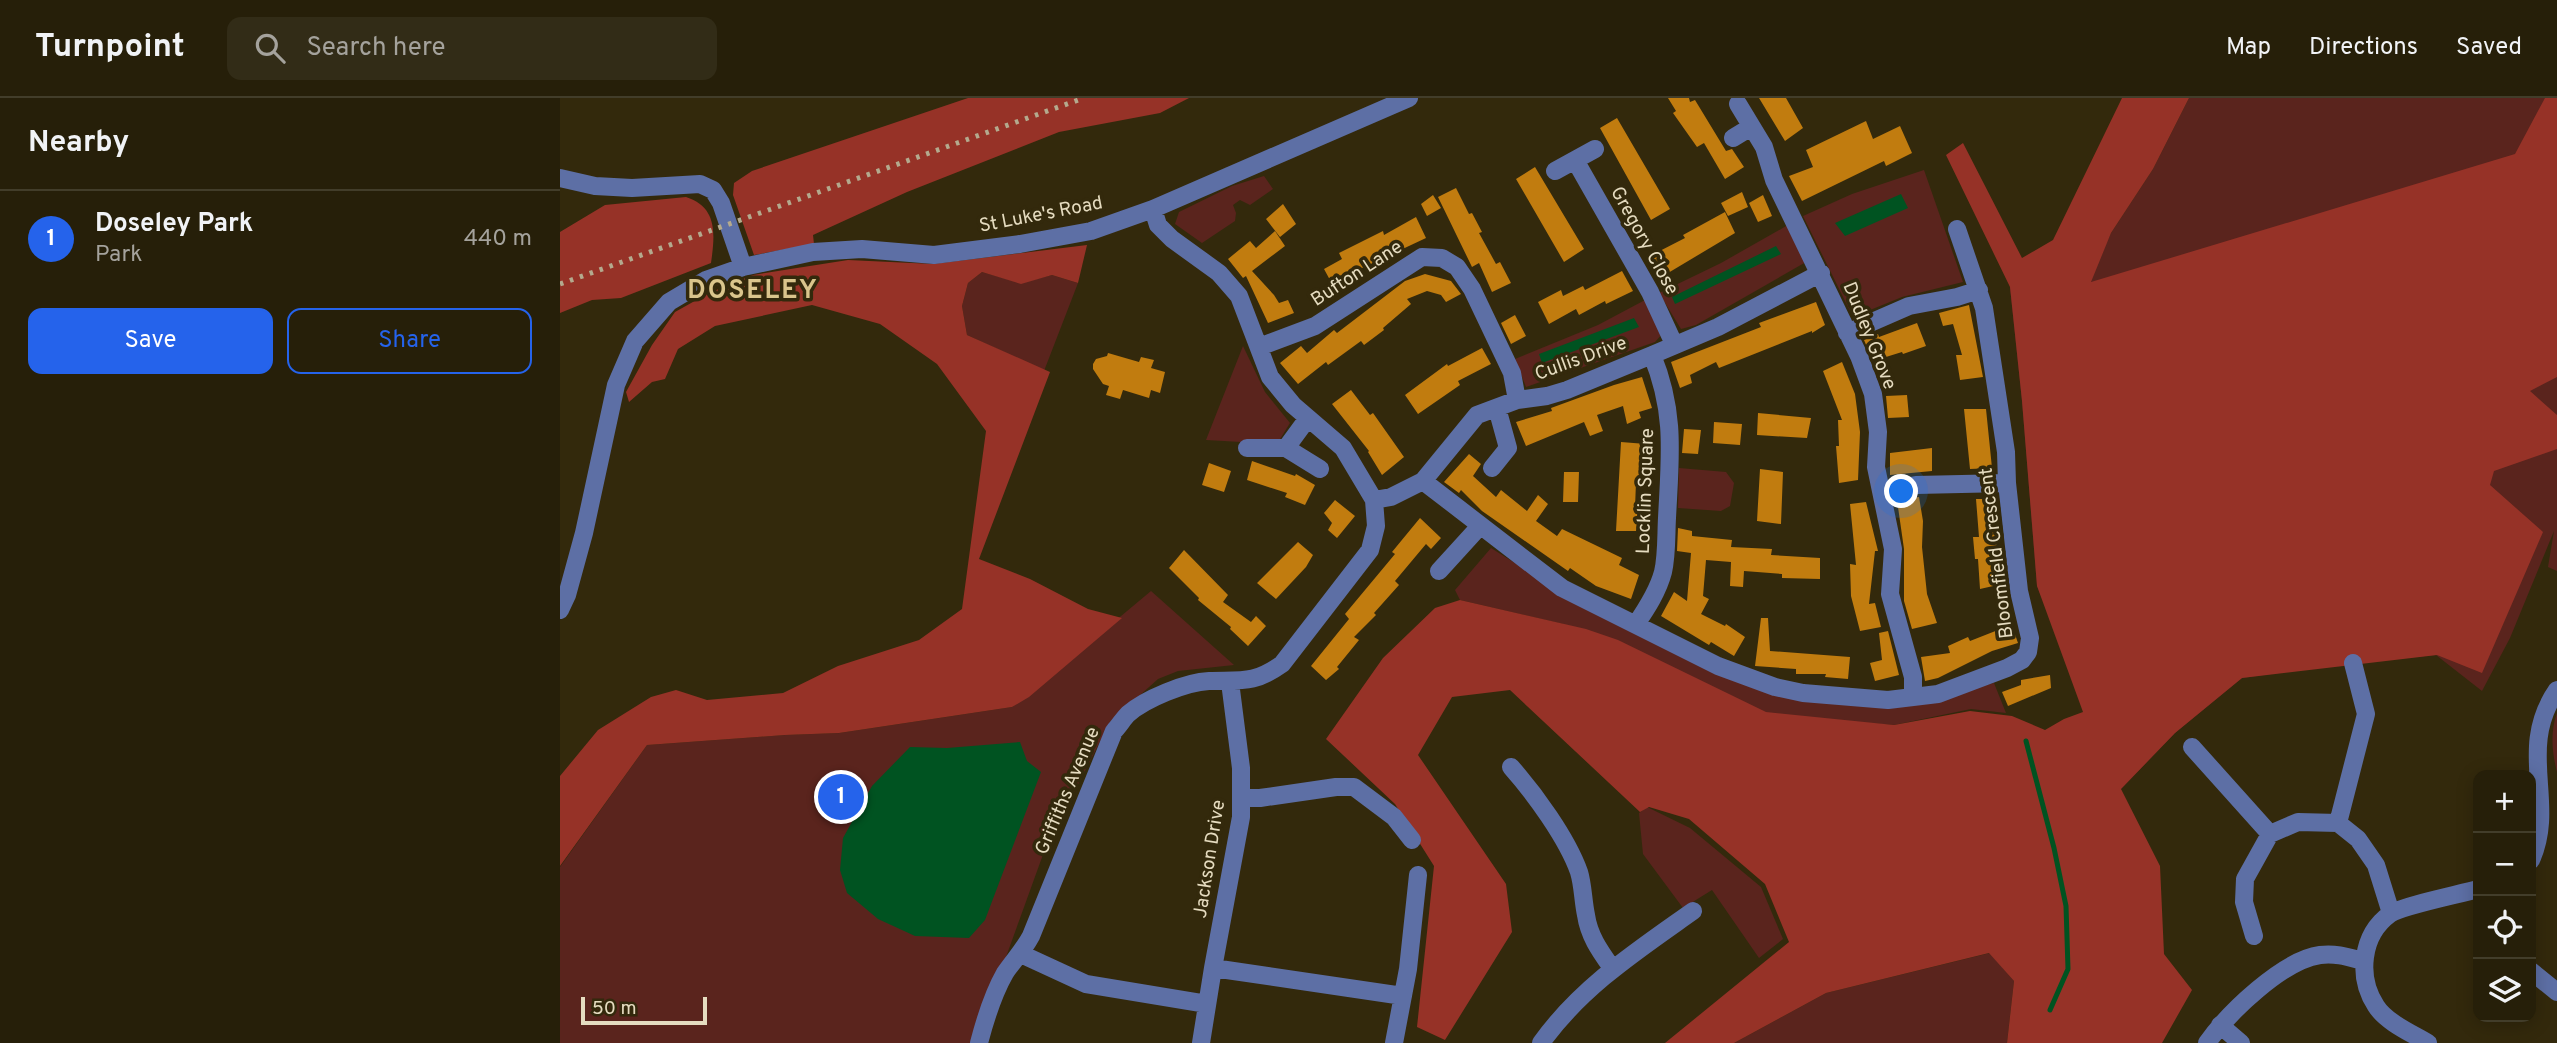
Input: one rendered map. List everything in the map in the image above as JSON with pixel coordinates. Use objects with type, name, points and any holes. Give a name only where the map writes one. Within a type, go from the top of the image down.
[{"type":"street","name":"St Luke's Road","points":[[560,610],[567,595],[584,533],[616,385],[635,341],[668,302],[706,280],[743,267],[813,252],[862,249],[934,254],[1020,244],[1091,231],[1153,209],[1409,98]]},
{"type":"street","name":"Dudley Grove","points":[[1738,104],[1764,147],[1774,180],[1821,273],[1874,394],[1878,432],[1876,467],[1893,549],[1889,594],[1913,677],[1913,697]]},
{"type":"street","points":[[1733,138],[1751,127]]},
{"type":"street","points":[[1555,171],[1595,149]]},
{"type":"street","name":"Gregory Close","points":[[1576,160],[1650,292],[1674,344]]},
{"type":"street","points":[[560,178],[595,186],[632,188],[700,184],[713,190],[721,203],[743,267]]},
{"type":"street","points":[[1153,209],[1158,225],[1172,239],[1219,273],[1239,296],[1270,377],[1293,405],[1343,448],[1374,500]]},
{"type":"street","name":"Bloomfield Crescent","points":[[1423,481],[1562,588],[1718,666],[1775,687],[1888,700],[1938,694],[2007,668],[2022,660],[2028,652],[2030,638],[2020,591],[2007,483],[2006,452],[1984,308],[1957,229]]},
{"type":"street","name":"Bufton Lane","points":[[1259,347],[1315,326],[1422,257],[1442,258],[1457,267],[1472,289],[1512,373],[1517,400]]},
{"type":"street","name":"Cullis Drive","points":[[1374,500],[1391,497],[1423,481],[1477,415],[1517,400],[1548,396],[1567,390],[1652,355],[1718,327],[1821,273]]},
{"type":"street","points":[[1847,333],[1909,306],[1979,290]]},
{"type":"street","name":"Locklin Square","points":[[1636,624],[1652,600],[1664,570],[1669,489],[1669,407],[1662,378],[1652,355]]},
{"type":"street","points":[[1492,468],[1508,448],[1497,408]]},
{"type":"street","points":[[1286,448],[1308,418]]},
{"type":"street","points":[[1247,448],[1286,448],[1320,469]]},
{"type":"street","points":[[1882,492],[1916,485],[2007,483]]},
{"type":"street","name":"Griffiths Avenue","points":[[979,1043],[986,1018],[1006,973],[1031,936],[1114,732],[1126,715],[1139,706],[1184,686],[1208,681],[1230,682],[1263,677],[1282,664],[1370,550],[1376,526],[1374,500]]},
{"type":"street","points":[[1439,571],[1480,526]]},
{"type":"street","points":[[2338,823],[2365,714],[2353,663]]},
{"type":"street","name":"Jackson Drive","points":[[1201,1043],[1241,817],[1242,798],[1230,682]]},
{"type":"street","points":[[2536,854],[2549,828],[2551,800],[2541,754],[2541,732],[2547,704],[2557,690]]},
{"type":"street","points":[[2192,747],[2270,834]]},
{"type":"street","points":[[1511,767],[1532,790],[1570,855],[1579,873],[1586,919],[1594,944],[1612,968]]},
{"type":"street","points":[[1242,798],[1354,787],[1394,817],[1412,840]]},
{"type":"street","points":[[2254,936],[2244,902],[2245,879],[2270,834],[2298,822],[2338,823],[2358,839],[2376,864],[2391,913]]},
{"type":"street","points":[[1394,1043],[1404,996],[1418,875]]},
{"type":"street","points":[[2428,1043],[2376,1007],[2365,983],[2363,961],[2377,928],[2391,913],[2473,890]]},
{"type":"street","points":[[1541,1043],[1560,1017],[1612,968],[1693,911]]},
{"type":"street","points":[[1021,954],[1086,984],[1207,1004]]},
{"type":"street","points":[[2207,1043],[2220,1025],[2259,988],[2297,963],[2318,956],[2337,954],[2363,961]]},
{"type":"street","points":[[1213,968],[1404,996]]},
{"type":"street","points":[[2536,975],[2557,992]]},
{"type":"street","points":[[2220,1025],[2241,1043]]},
{"type":"shaded area","points":[[968,98],[1189,98],[1160,113],[1059,132],[907,192],[813,235],[814,244],[754,255],[733,195],[734,183],[752,171]]},
{"type":"shaded area","points":[[2122,98],[2189,98],[2153,169],[2111,233],[2091,282],[2515,154],[2545,98],[2557,98],[2557,377],[2530,391],[2557,415],[2557,449],[2494,471],[2490,485],[2543,532],[2482,673],[2437,655],[2242,678],[2175,733],[2121,789],[2160,866],[2164,954],[2192,990],[2162,1043],[2007,1043],[2014,981],[1989,953],[1826,993],[1734,1043],[1665,1043],[1789,942],[1765,884],[1689,819],[1649,807],[1640,812],[1510,690],[1452,697],[1418,755],[1506,884],[1512,932],[1445,1040],[1417,1027],[1434,866],[1395,804],[1326,739],[1383,658],[1435,608],[1460,600],[1586,629],[1618,640],[1766,712],[1894,725],[1970,711],[2012,716],[2045,730],[2083,712],[2037,586],[2010,287],[1946,155],[1963,143],[2022,258],[2053,240]]},
{"type":"shaded area","points":[[2189,98],[2557,98],[2557,571],[2548,567],[2554,531],[2510,638],[2482,691],[2436,655],[2242,678],[2175,733],[2121,789],[2037,586],[2010,287],[2097,262],[2111,233],[2153,169]]},
{"type":"shaded area","points":[[1924,170],[1963,282],[1902,297],[1853,317],[1803,216],[1852,194]]},
{"type":"shaded area","points":[[1264,176],[1273,189],[1250,205],[1240,200],[1233,205],[1235,221],[1202,243],[1175,224],[1179,212],[1232,186]]},
{"type":"shaded area","points":[[1901,194],[1908,208],[1845,236],[1835,223]]},
{"type":"shaded area","points":[[686,197],[704,208],[709,215],[713,232],[711,263],[621,298],[592,300],[560,313],[560,232],[605,205]]},
{"type":"shaded area","points":[[1788,225],[1806,262],[1696,325],[1681,329],[1659,293],[1721,263]]},
{"type":"shaded area","points":[[1087,245],[1078,283],[1052,275],[1021,284],[982,272],[968,283],[962,306],[967,335],[1050,372],[979,559],[1030,579],[1088,609],[1122,618],[1029,697],[1012,707],[839,733],[647,745],[560,866],[560,776],[598,730],[651,697],[676,690],[707,700],[783,693],[838,666],[919,640],[962,609],[986,431],[937,364],[880,324],[812,305],[715,326],[678,349],[665,379],[652,382],[629,402],[626,392],[652,345],[675,312],[709,293],[753,275],[848,260],[933,264]]},
{"type":"shaded area","points":[[1776,246],[1781,254],[1675,304],[1672,297]]},
{"type":"shaded area","points":[[982,272],[1021,283],[1052,275],[1078,283],[1044,371],[967,335],[962,306],[968,283]]},
{"type":"shaded area","points":[[1645,300],[1663,333],[1655,342],[1526,387],[1515,359],[1598,325]]},
{"type":"shaded area","points":[[1634,318],[1639,327],[1542,363],[1539,354]]},
{"type":"shaded area","points":[[1243,346],[1265,392],[1290,423],[1277,444],[1206,440]]},
{"type":"shaded area","points":[[1679,468],[1726,472],[1734,483],[1730,506],[1721,511],[1678,508]]},
{"type":"shaded area","points":[[1491,548],[1587,608],[1726,675],[1922,701],[1994,683],[2006,713],[1971,709],[1894,725],[1766,715],[1563,624],[1460,600],[1455,590]]},
{"type":"shaded area","points":[[1151,591],[1234,665],[1178,671],[1158,679],[1110,722],[1045,849],[975,1043],[560,1043],[560,867],[647,745],[839,733],[1012,707]]},
{"type":"shaded area","points":[[2557,713],[2557,772],[2553,728]]},
{"type":"shaded area","points":[[1020,742],[1027,761],[1041,772],[985,920],[969,938],[915,936],[878,919],[847,893],[840,870],[843,838],[872,786],[910,747],[947,748]]},
{"type":"shaded area","points":[[1647,807],[1690,828],[1761,887],[1783,939],[1759,958],[1712,890],[1683,908],[1643,854],[1639,813]]},
{"type":"shaded area","points":[[1990,953],[2014,981],[2007,1043],[1734,1043],[1826,993]]},
{"type":"building","points":[[1668,98],[1689,98],[1690,102],[1695,100],[1726,151],[1732,149],[1744,167],[1725,179],[1704,143],[1697,147],[1673,113],[1676,111]]},
{"type":"building","points":[[1759,98],[1786,98],[1803,128],[1785,141]]},
{"type":"building","points":[[1617,118],[1670,209],[1651,220],[1600,128]]},
{"type":"building","points":[[1866,121],[1873,139],[1900,126],[1912,153],[1886,166],[1884,161],[1802,201],[1789,176],[1813,167],[1806,150]]},
{"type":"building","points":[[1535,167],[1584,249],[1564,262],[1516,179]]},
{"type":"building","points":[[1456,188],[1482,232],[1479,233],[1496,264],[1500,262],[1511,283],[1492,292],[1479,263],[1472,267],[1438,197]]},
{"type":"building","points":[[1742,192],[1748,207],[1728,216],[1721,203]]},
{"type":"building","points":[[1433,195],[1441,208],[1427,216],[1421,204]]},
{"type":"building","points":[[1763,195],[1772,216],[1758,222],[1749,203]]},
{"type":"building","points":[[1283,204],[1296,224],[1280,237],[1266,219]]},
{"type":"building","points":[[1725,212],[1735,233],[1658,279],[1648,257],[1685,238],[1683,235]]},
{"type":"building","points":[[1416,217],[1426,238],[1360,269],[1361,272],[1349,280],[1351,284],[1336,291],[1324,269],[1342,259],[1339,253],[1383,231],[1384,235]]},
{"type":"building","points":[[1275,231],[1285,246],[1252,271],[1279,303],[1288,300],[1294,313],[1268,323],[1246,276],[1243,278],[1228,259],[1250,241],[1256,248]]},
{"type":"building","points":[[1622,271],[1633,291],[1606,304],[1605,301],[1579,315],[1576,309],[1549,324],[1538,302],[1561,290],[1563,296],[1583,286],[1585,290]]},
{"type":"building","points":[[1425,274],[1451,281],[1461,294],[1446,302],[1441,295],[1427,291],[1407,299],[1411,304],[1383,328],[1384,330],[1364,345],[1361,341],[1328,365],[1326,362],[1298,384],[1280,363],[1301,346],[1307,353],[1334,330],[1337,333],[1405,281]]},
{"type":"building","points":[[1816,302],[1825,325],[1812,333],[1719,368],[1716,362],[1690,375],[1692,383],[1680,388],[1671,362],[1761,327],[1759,323]]},
{"type":"building","points":[[1969,305],[1983,377],[1960,380],[1956,355],[1962,355],[1953,324],[1943,326],[1939,313]]},
{"type":"building","points":[[1515,315],[1526,336],[1511,344],[1501,323]]},
{"type":"building","points":[[1917,323],[1926,346],[1873,361],[1864,340]]},
{"type":"building","points":[[1482,348],[1491,364],[1458,381],[1460,385],[1418,414],[1405,395],[1447,364],[1448,366]]},
{"type":"building","points":[[1108,353],[1139,362],[1141,357],[1154,360],[1151,368],[1165,372],[1160,393],[1151,390],[1149,398],[1123,390],[1120,399],[1106,395],[1109,386],[1103,384],[1093,369],[1093,364],[1096,359],[1107,356]]},
{"type":"building","points":[[1842,362],[1855,394],[1860,432],[1858,480],[1839,483],[1836,446],[1839,446],[1838,420],[1842,420],[1823,371]]},
{"type":"building","points":[[1642,377],[1652,408],[1639,412],[1641,418],[1627,424],[1623,406],[1597,415],[1603,431],[1590,436],[1584,422],[1526,446],[1516,422]]},
{"type":"building","points":[[1351,390],[1370,415],[1373,413],[1404,457],[1382,475],[1369,451],[1332,404]]},
{"type":"building","points":[[1907,395],[1909,417],[1888,418],[1886,396]]},
{"type":"building","points":[[1964,409],[1986,409],[1992,468],[1970,469]]},
{"type":"building","points":[[1758,413],[1811,418],[1807,438],[1757,435]]},
{"type":"building","points":[[1714,422],[1742,424],[1740,445],[1713,443]]},
{"type":"building","points":[[1684,429],[1701,430],[1698,454],[1682,453]]},
{"type":"building","points":[[1621,442],[1646,444],[1644,470],[1640,481],[1636,482],[1635,508],[1639,508],[1636,531],[1616,531]]},
{"type":"building","points":[[1932,448],[1932,471],[1890,475],[1890,453]]},
{"type":"building","points":[[1469,454],[1481,464],[1473,476],[1496,497],[1501,490],[1527,511],[1538,495],[1548,504],[1536,521],[1557,536],[1562,529],[1622,558],[1619,565],[1639,575],[1631,599],[1596,586],[1570,568],[1568,571],[1482,511],[1461,490],[1459,493],[1444,482]]},
{"type":"building","points":[[1252,461],[1295,476],[1296,474],[1315,485],[1305,505],[1285,497],[1287,493],[1247,480]]},
{"type":"building","points":[[1209,463],[1231,471],[1224,492],[1202,485]]},
{"type":"building","points":[[1760,469],[1783,472],[1781,524],[1757,521]]},
{"type":"building","points":[[1564,472],[1579,472],[1578,502],[1563,502]]},
{"type":"building","points":[[1919,497],[1927,594],[1937,623],[1912,629],[1904,601],[1904,549],[1897,500]]},
{"type":"building","points":[[1976,499],[1995,499],[1997,562],[2002,584],[1980,589],[1973,537],[1979,537]]},
{"type":"building","points":[[1335,500],[1355,516],[1337,538],[1328,530],[1332,523],[1324,513]]},
{"type":"building","points":[[1866,502],[1878,551],[1875,551],[1869,604],[1875,603],[1881,627],[1860,631],[1851,596],[1850,564],[1856,565],[1850,504]]},
{"type":"building","points":[[1420,518],[1441,538],[1431,549],[1426,544],[1395,581],[1399,585],[1374,613],[1376,615],[1354,637],[1359,640],[1337,667],[1339,669],[1326,680],[1311,666],[1349,619],[1345,614],[1395,554],[1392,552]]},
{"type":"building","points":[[1678,528],[1692,531],[1692,536],[1732,540],[1731,547],[1772,549],[1771,555],[1820,558],[1820,579],[1782,578],[1782,574],[1744,571],[1743,587],[1730,586],[1731,562],[1706,560],[1703,596],[1709,599],[1701,614],[1725,626],[1726,624],[1745,637],[1734,656],[1711,642],[1709,645],[1661,616],[1674,592],[1687,601],[1691,553],[1677,551]]},
{"type":"building","points":[[1298,542],[1313,555],[1306,567],[1276,599],[1257,583]]},
{"type":"building","points":[[1184,550],[1228,595],[1223,602],[1251,622],[1256,616],[1266,626],[1248,646],[1231,627],[1198,600],[1169,568]]},
{"type":"building","points":[[2009,617],[2018,643],[1992,651],[1938,678],[1925,681],[1921,657],[1950,653],[1948,646],[1968,637],[1970,641],[1998,630],[1997,623]]},
{"type":"building","points":[[1761,618],[1768,618],[1770,651],[1850,657],[1848,679],[1825,677],[1826,674],[1796,674],[1796,669],[1755,666]]},
{"type":"building","points":[[1888,631],[1899,675],[1875,681],[1870,663],[1882,660],[1879,633]]},
{"type":"building","points":[[2050,675],[2051,688],[2008,706],[2002,692],[2021,685],[2021,680]]},
{"type":"waterway","points":[[2026,741],[2066,906],[2068,969],[2050,1010]]},
{"type":"railway","points":[[560,284],[1084,98]]},
{"type":"place","name":"Doseley Park","points":[[841,797]]},
{"type":"district","name":"DOSELEY","points":[[753,291]]}]
